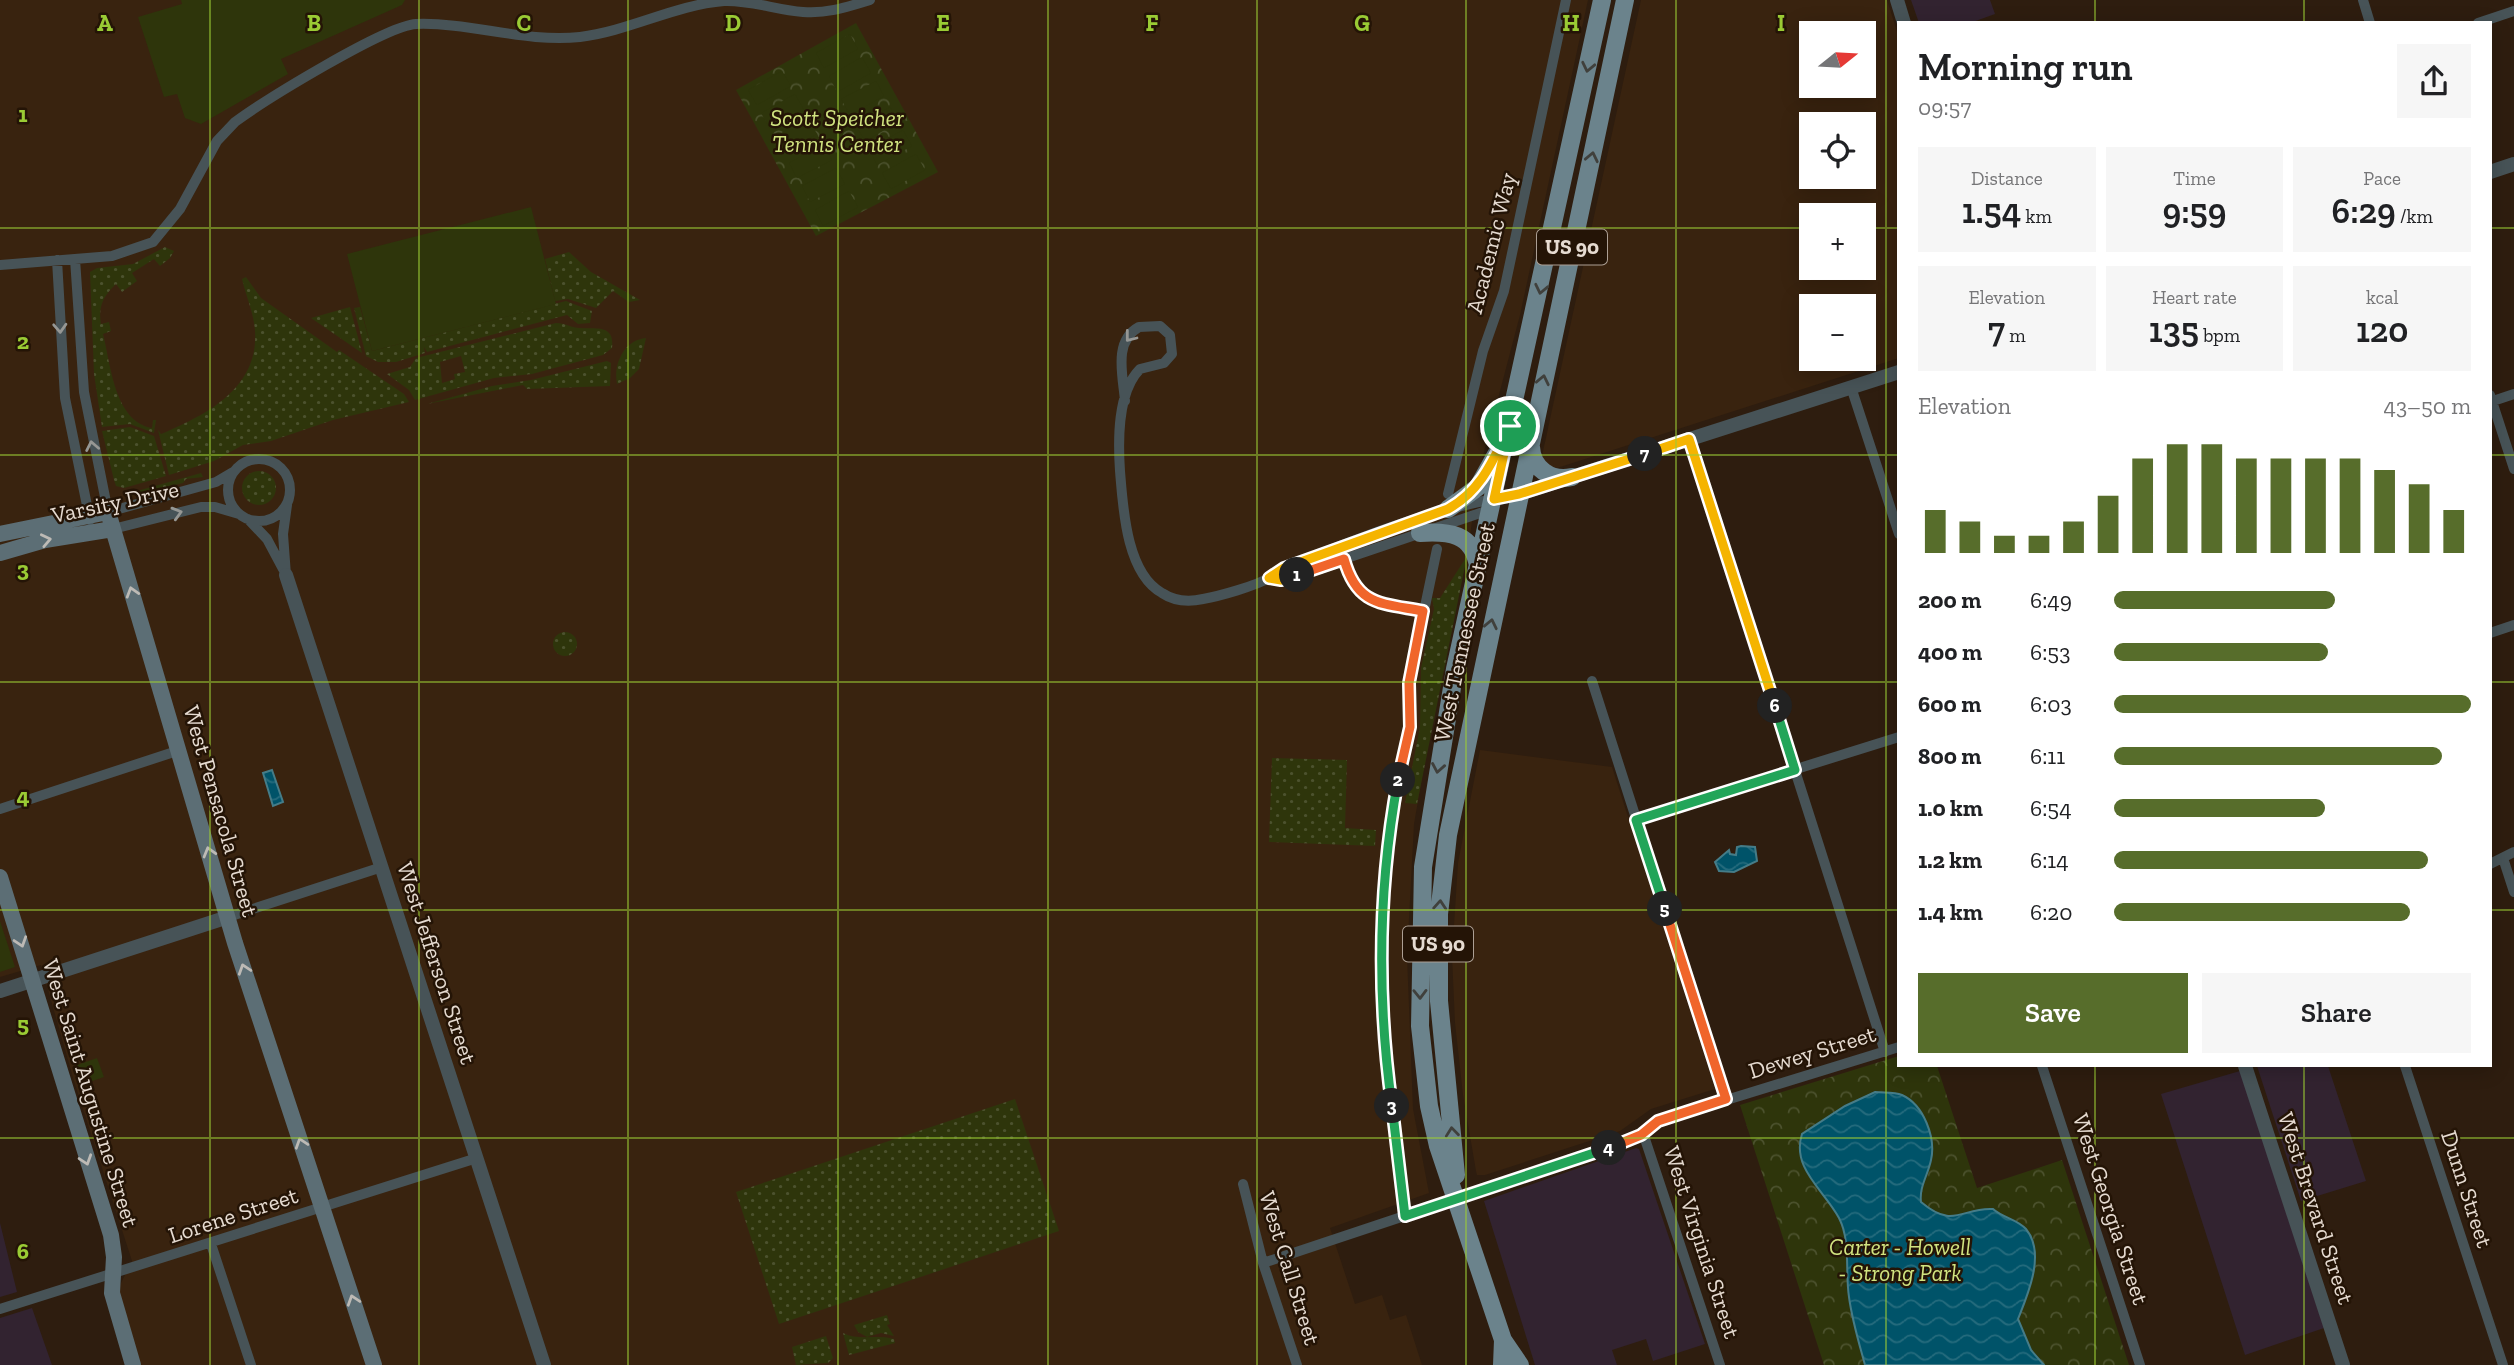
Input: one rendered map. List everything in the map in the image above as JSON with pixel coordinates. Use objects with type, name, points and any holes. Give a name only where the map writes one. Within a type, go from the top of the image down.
[{"type":"main road","name":"West Tennessee Street","points":[[1520,1365],[1503,1340],[1433,1126],[1420,1026],[1423,867],[1455,669],[1602,0]]},
{"type":"main road","name":"West Tennessee Street","points":[[1458,1200],[1439,1001],[1441,894],[1451,815],[1625,0]]},
{"type":"main road","points":[[1448,501],[1480,484],[1510,426]]},
{"type":"main road","points":[[1531,439],[1536,465],[1553,476],[1572,477]]},
{"type":"main road","name":"Varsity Drive","points":[[0,553],[91,523],[108,512]]},
{"type":"main road","name":"West Pensacola Street","points":[[108,512],[228,918],[374,1365]]},
{"type":"main road","name":"Varsity Drive","points":[[0,534],[91,523],[113,529]]},
{"type":"main road","points":[[1420,533],[1448,533],[1464,538],[1474,550],[1478,570]]},
{"type":"main road","name":"West Saint Augustine Street","points":[[0,877],[111,1235],[115,1308],[133,1365]]},
{"type":"main road","name":"US 90","points":[[1502,1365],[1503,1340]]},
{"type":"street","points":[[0,265],[128,252],[153,242],[180,209],[217,141],[235,122],[375,38],[403,27],[430,24],[543,37],[576,37],[710,3],[748,1],[814,12],[834,11],[870,0]]},
{"type":"street","name":"Academic Way","points":[[1448,501],[1483,351],[1504,291],[1566,0]]},
{"type":"street","points":[[1897,0],[1903,21]]},
{"type":"street","points":[[2363,0],[2370,21]]},
{"type":"street","points":[[2484,21],[2514,11]]},
{"type":"street","points":[[2492,171],[2514,164]]},
{"type":"street","name":"West Pensacola Street","points":[[75,259],[85,400],[108,512]]},
{"type":"street","points":[[57,260],[65,398],[91,523]]},
{"type":"street","points":[[1125,401],[1138,371],[1164,363],[1171,357],[1171,338],[1160,326],[1139,327],[1125,341],[1122,354],[1125,401],[1120,452],[1123,495],[1136,559],[1149,582],[1170,597],[1192,601],[1269,578],[1284,568],[1448,501],[1493,504]]},
{"type":"street","points":[[1269,578],[1285,579],[1420,533],[1519,494],[1897,373]]},
{"type":"street","points":[[1851,387],[1897,528]]},
{"type":"street","points":[[2492,400],[2514,394]]},
{"type":"street","points":[[2492,403],[2514,469]]},
{"type":"street","points":[[1689,439],[1885,1052]]},
{"type":"street","points":[[253,460],[272,462],[286,477],[287,500],[272,517],[257,520],[243,516],[229,498],[228,487],[233,472],[253,460]]},
{"type":"street","name":"Varsity Drive","points":[[108,512],[216,482],[233,472]]},
{"type":"street","name":"West Jefferson Street","points":[[286,575],[283,534],[287,500]]},
{"type":"street","name":"Varsity Drive","points":[[113,529],[201,507],[215,506],[243,516]]},
{"type":"street","name":"West Jefferson Street","points":[[243,516],[267,539],[286,575],[544,1365]]},
{"type":"street","points":[[1405,1216],[1385,1039],[1382,922],[1389,839],[1410,727],[1409,683],[1437,549]]},
{"type":"street","points":[[1344,559],[1352,582],[1362,595],[1376,601],[1423,611]]},
{"type":"street","points":[[2492,632],[2514,625]]},
{"type":"street","points":[[1592,681],[1726,1099]]},
{"type":"street","points":[[1636,820],[1897,738]]},
{"type":"street","points":[[0,809],[180,750]]},
{"type":"street","points":[[2492,863],[2514,852]]},
{"type":"street","points":[[2503,858],[2514,892]]},
{"type":"street","points":[[0,991],[382,867]]},
{"type":"street","name":"Dewey Street","points":[[1264,1263],[1630,1141],[1658,1121],[1897,1048]]},
{"type":"street","name":"West Georgia Street","points":[[2042,1067],[2140,1365]]},
{"type":"street","name":"West Brevard Street","points":[[2245,1067],[2343,1365]]},
{"type":"street","name":"Dunn Street","points":[[2405,1067],[2503,1365]]},
{"type":"street","name":"West Virginia Street","points":[[1643,1133],[1720,1365]]},
{"type":"street","name":"Lorene Street","points":[[0,1309],[477,1158]]},
{"type":"street","name":"West Call Street","points":[[1243,1184],[1264,1263],[1297,1365]]},
{"type":"street","points":[[211,1244],[251,1365]]},
{"type":"shaded area","points":[[0,0],[1588,0],[1520,315],[1480,467],[1467,556],[1435,703],[1414,824],[1407,956],[1413,1109],[1429,1193],[1330,1228],[1355,1304],[1382,1295],[1390,1320],[1406,1315],[1422,1365],[133,1365],[115,1308],[120,1285],[132,1261],[74,1081],[41,965],[0,977]]},
{"type":"shaded area","points":[[1641,0],[1887,0],[1897,32],[1897,359],[1876,365],[1876,294],[1799,294],[1799,371],[1859,371],[1557,468],[1548,465],[1542,456]]},
{"type":"shaded area","points":[[1911,0],[1990,0],[1995,14],[1976,21],[1918,21]]},
{"type":"shaded area","points":[[1480,750],[1612,767],[1715,1089],[1651,1109],[1620,1131],[1485,1175],[1477,1175],[1463,1095],[1455,1023],[1452,956],[1458,863]]},
{"type":"shaded area","points":[[2257,1067],[2328,1067],[2366,1181],[2301,1201]]},
{"type":"shaded area","points":[[2240,1071],[2324,1328],[2245,1355],[2161,1094]]},
{"type":"shaded area","points":[[1639,1149],[1705,1344],[1653,1361],[1646,1339],[1612,1350],[1617,1365],[1535,1365],[1484,1201]]},
{"type":"shaded area","points":[[0,1223],[17,1292],[0,1297]]},
{"type":"shaded area","points":[[32,1308],[52,1365],[0,1365],[0,1318]]},
{"type":"green space","points":[[181,0],[405,0],[402,5],[281,59],[288,74],[201,124],[185,118],[177,94],[164,97],[138,17],[182,4]]},
{"type":"green space","name":"Scott Speicher Tennis Center","points":[[856,23],[938,172],[816,236],[736,90]]},
{"type":"green space","points":[[850,34],[858,49],[824,68],[816,53]]},
{"type":"green space","points":[[862,57],[871,73],[837,92],[829,76]]},
{"type":"green space","points":[[782,71],[791,86],[757,105],[748,90]]},
{"type":"green space","points":[[876,81],[884,96],[850,115],[841,99]]},
{"type":"green space","points":[[795,94],[804,110],[770,129],[761,113]]},
{"type":"green space","points":[[890,107],[899,122],[865,141],[856,126]]},
{"type":"green space","points":[[808,118],[817,134],[783,152],[774,137]]},
{"type":"green space","points":[[903,130],[912,146],[877,165],[869,149]]},
{"type":"green space","points":[[823,144],[832,160],[797,178],[789,163]]},
{"type":"green space","points":[[916,154],[925,170],[891,189],[882,173]]},
{"type":"green space","points":[[836,168],[845,184],[810,202],[802,186]]},
{"type":"green space","points":[[849,191],[858,207],[823,226],[815,210]]},
{"type":"green space","points":[[531,207],[556,304],[372,351],[347,254]]},
{"type":"green space","points":[[165,247],[174,251],[170,258],[160,266],[154,259],[132,273],[137,281],[122,292],[116,284],[105,297],[100,312],[101,324],[109,322],[111,331],[103,334],[116,390],[129,415],[139,423],[152,428],[153,420],[156,420],[154,433],[130,424],[102,427],[94,374],[90,272],[97,268],[133,264]]},
{"type":"green space","points":[[569,252],[591,272],[640,300],[629,302],[613,291],[596,308],[568,299],[555,301],[545,259]]},
{"type":"green space","points":[[246,277],[261,298],[337,352],[339,350],[404,394],[409,402],[333,420],[271,441],[243,445],[214,461],[169,475],[158,430],[161,434],[166,432],[214,407],[240,383],[249,368],[254,351],[255,331],[242,279]]},
{"type":"green space","points":[[566,301],[592,311],[590,323],[578,324],[567,315],[427,352],[424,347],[425,353],[396,362],[378,362],[366,356],[354,308],[360,307],[372,351]]},
{"type":"green space","points":[[350,307],[362,353],[311,318]]},
{"type":"green space","points":[[556,323],[577,328],[603,329],[611,335],[612,340],[612,348],[603,355],[532,374],[494,378],[415,400],[409,390],[387,374],[410,367],[416,358]],"holes":[[[461,356],[465,372],[454,374],[455,379],[442,383],[440,362]]]},
{"type":"green space","points":[[646,338],[639,369],[630,378],[617,384],[617,369],[622,354],[632,343]]},
{"type":"green space","points":[[607,361],[611,363],[610,386],[527,389],[523,385],[427,404],[492,386],[531,380]]},
{"type":"green space","points":[[130,427],[154,436],[166,476],[124,488],[116,486],[102,431]]},
{"type":"green space","points":[[259,471],[271,476],[276,488],[271,500],[259,505],[247,500],[242,488],[247,476]]},
{"type":"green space","points":[[201,473],[203,477],[186,479],[183,483],[130,496],[130,493]]},
{"type":"green space","points":[[1467,556],[1417,804],[1405,803],[1420,727],[1421,668],[1434,609],[1432,598],[1440,598]]},
{"type":"green space","points":[[565,632],[574,635],[577,644],[574,653],[565,656],[556,653],[553,644],[556,635]]},
{"type":"green space","points":[[1272,758],[1347,760],[1345,828],[1376,830],[1375,846],[1269,842]]},
{"type":"green space","points":[[0,921],[15,967],[0,972]]},
{"type":"green space","name":"Carter - Howell - Strong Park","points":[[1897,1057],[1897,1067],[1937,1067],[1977,1188],[2062,1160],[2129,1365],[1824,1365],[1740,1105]]},
{"type":"green space","points":[[97,1058],[104,1077],[81,1085],[74,1066]]},
{"type":"green space","points":[[1015,1099],[1059,1231],[779,1324],[736,1192]]},
{"type":"green space","points":[[887,1315],[890,1324],[887,1325],[894,1336],[881,1333],[867,1337],[858,1332],[854,1325]]},
{"type":"green space","points":[[843,1333],[855,1337],[894,1339],[895,1343],[849,1355]]},
{"type":"green space","points":[[826,1336],[833,1358],[828,1363],[796,1365],[792,1347]]},
{"type":"water","points":[[272,770],[283,802],[273,806],[263,773]]},
{"type":"water","points":[[1737,847],[1755,847],[1757,861],[1734,872],[1719,871],[1715,862],[1729,850],[1730,854],[1736,855]]},
{"type":"water","points":[[1875,1092],[1902,1095],[1917,1106],[1927,1123],[1932,1151],[1921,1191],[1921,1202],[1942,1215],[1950,1216],[1993,1209],[2026,1229],[2032,1239],[2035,1261],[2030,1286],[2018,1319],[2031,1350],[2044,1365],[1865,1365],[1850,1306],[1843,1227],[1805,1168],[1800,1146],[1802,1134],[1845,1106]]},
{"type":"route","points":[[1510,426],[1494,499],[1519,494],[1689,439],[1795,770],[1636,820],[1726,1099],[1658,1121],[1630,1141],[1405,1216],[1388,1078],[1382,929],[1389,839],[1410,727],[1409,683],[1423,611],[1376,601],[1362,595],[1352,582],[1344,559],[1285,579],[1269,578],[1284,568],[1448,509],[1460,502],[1472,493],[1485,477],[1510,426]]}]
